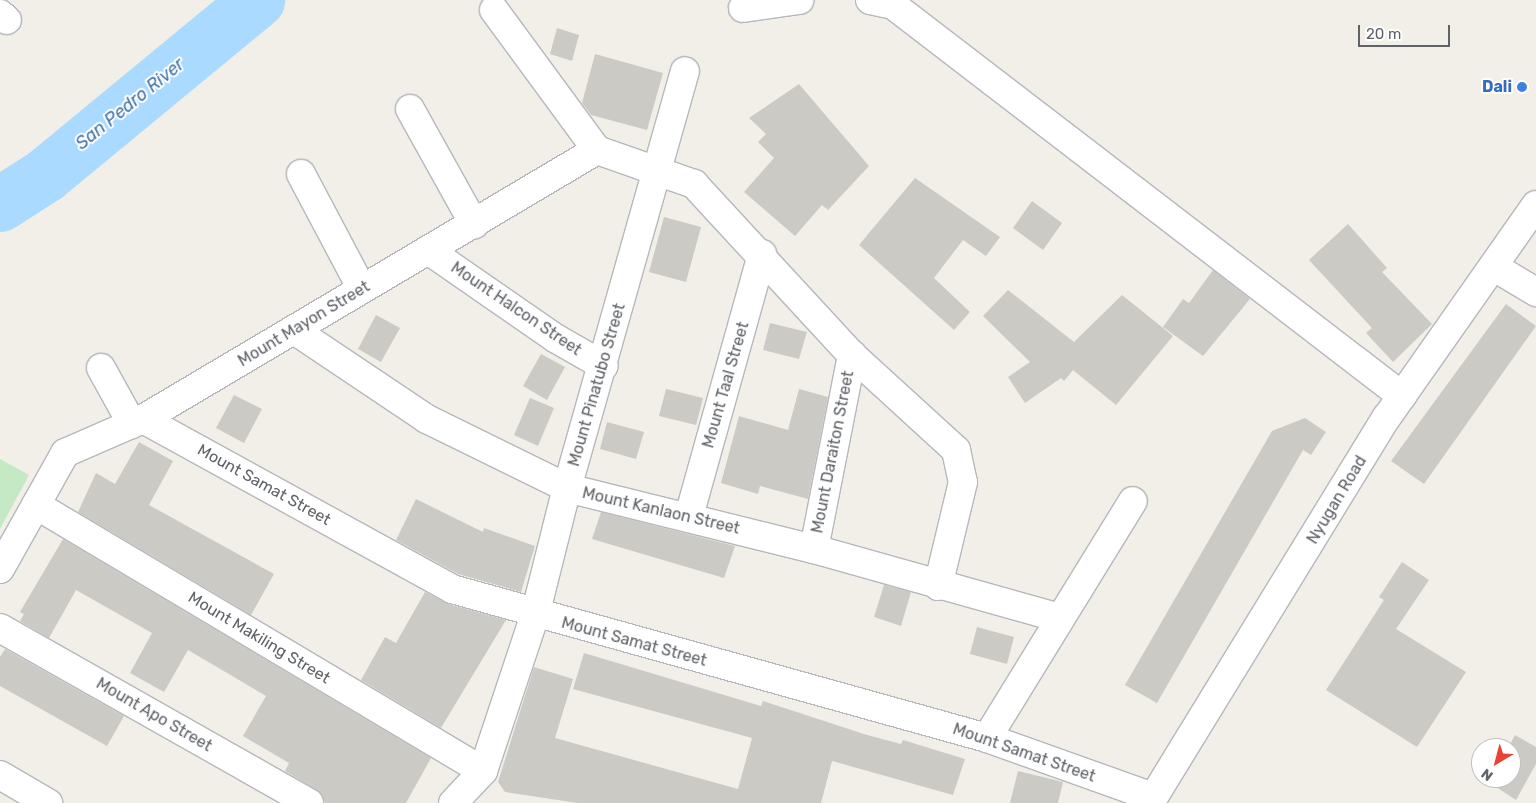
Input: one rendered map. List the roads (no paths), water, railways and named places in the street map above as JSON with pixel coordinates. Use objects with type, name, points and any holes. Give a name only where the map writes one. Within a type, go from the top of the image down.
[{"type":"street","points":[[743,8],[799,0]]},
{"type":"street","points":[[870,0],[893,5],[1402,396]]},
{"type":"street","points":[[494,10],[597,150],[694,184],[762,254],[852,355],[956,450],[963,482],[938,586]]},
{"type":"street","name":"Mount Pinatubo Street","points":[[453,803],[483,771],[535,615],[567,488],[604,366],[686,71]]},
{"type":"street","points":[[410,109],[474,224]]},
{"type":"street","name":"Mount Mayon Street","points":[[0,570],[64,453],[137,422],[597,150]]},
{"type":"street","points":[[302,174],[362,289]]},
{"type":"street","name":"Nyugan Road","points":[[1152,800],[1402,396],[1494,267],[1536,204]]},
{"type":"street","name":"Mount Halcon Street","points":[[428,250],[555,338],[604,366]]},
{"type":"street","name":"Mount Taal Street","points":[[689,516],[762,254]]},
{"type":"street","points":[[1494,267],[1536,292]]},
{"type":"street","name":"Mount Kanlaon Street","points":[[294,330],[427,419],[567,488],[689,516],[814,549],[938,586],[1059,618]]},
{"type":"street","name":"Mount Daraiton Street","points":[[814,549],[852,355]]},
{"type":"street","points":[[101,368],[137,422]]},
{"type":"street","name":"Mount Samat Street","points":[[137,422],[452,589],[535,615],[987,738],[1152,800]]},
{"type":"street","points":[[987,738],[1132,501]]},
{"type":"street","name":"Mount Makiling Street","points":[[36,505],[483,771]]},
{"type":"street","name":"Mount Apo Street","points":[[0,628],[309,803]]},
{"type":"street","points":[[0,775],[48,803]]},
{"type":"waterway","name":"San Pedro River","points":[[0,204],[45,175],[257,0]]},
{"type":"place","name":"Dali","points":[[1522,87]]}]
